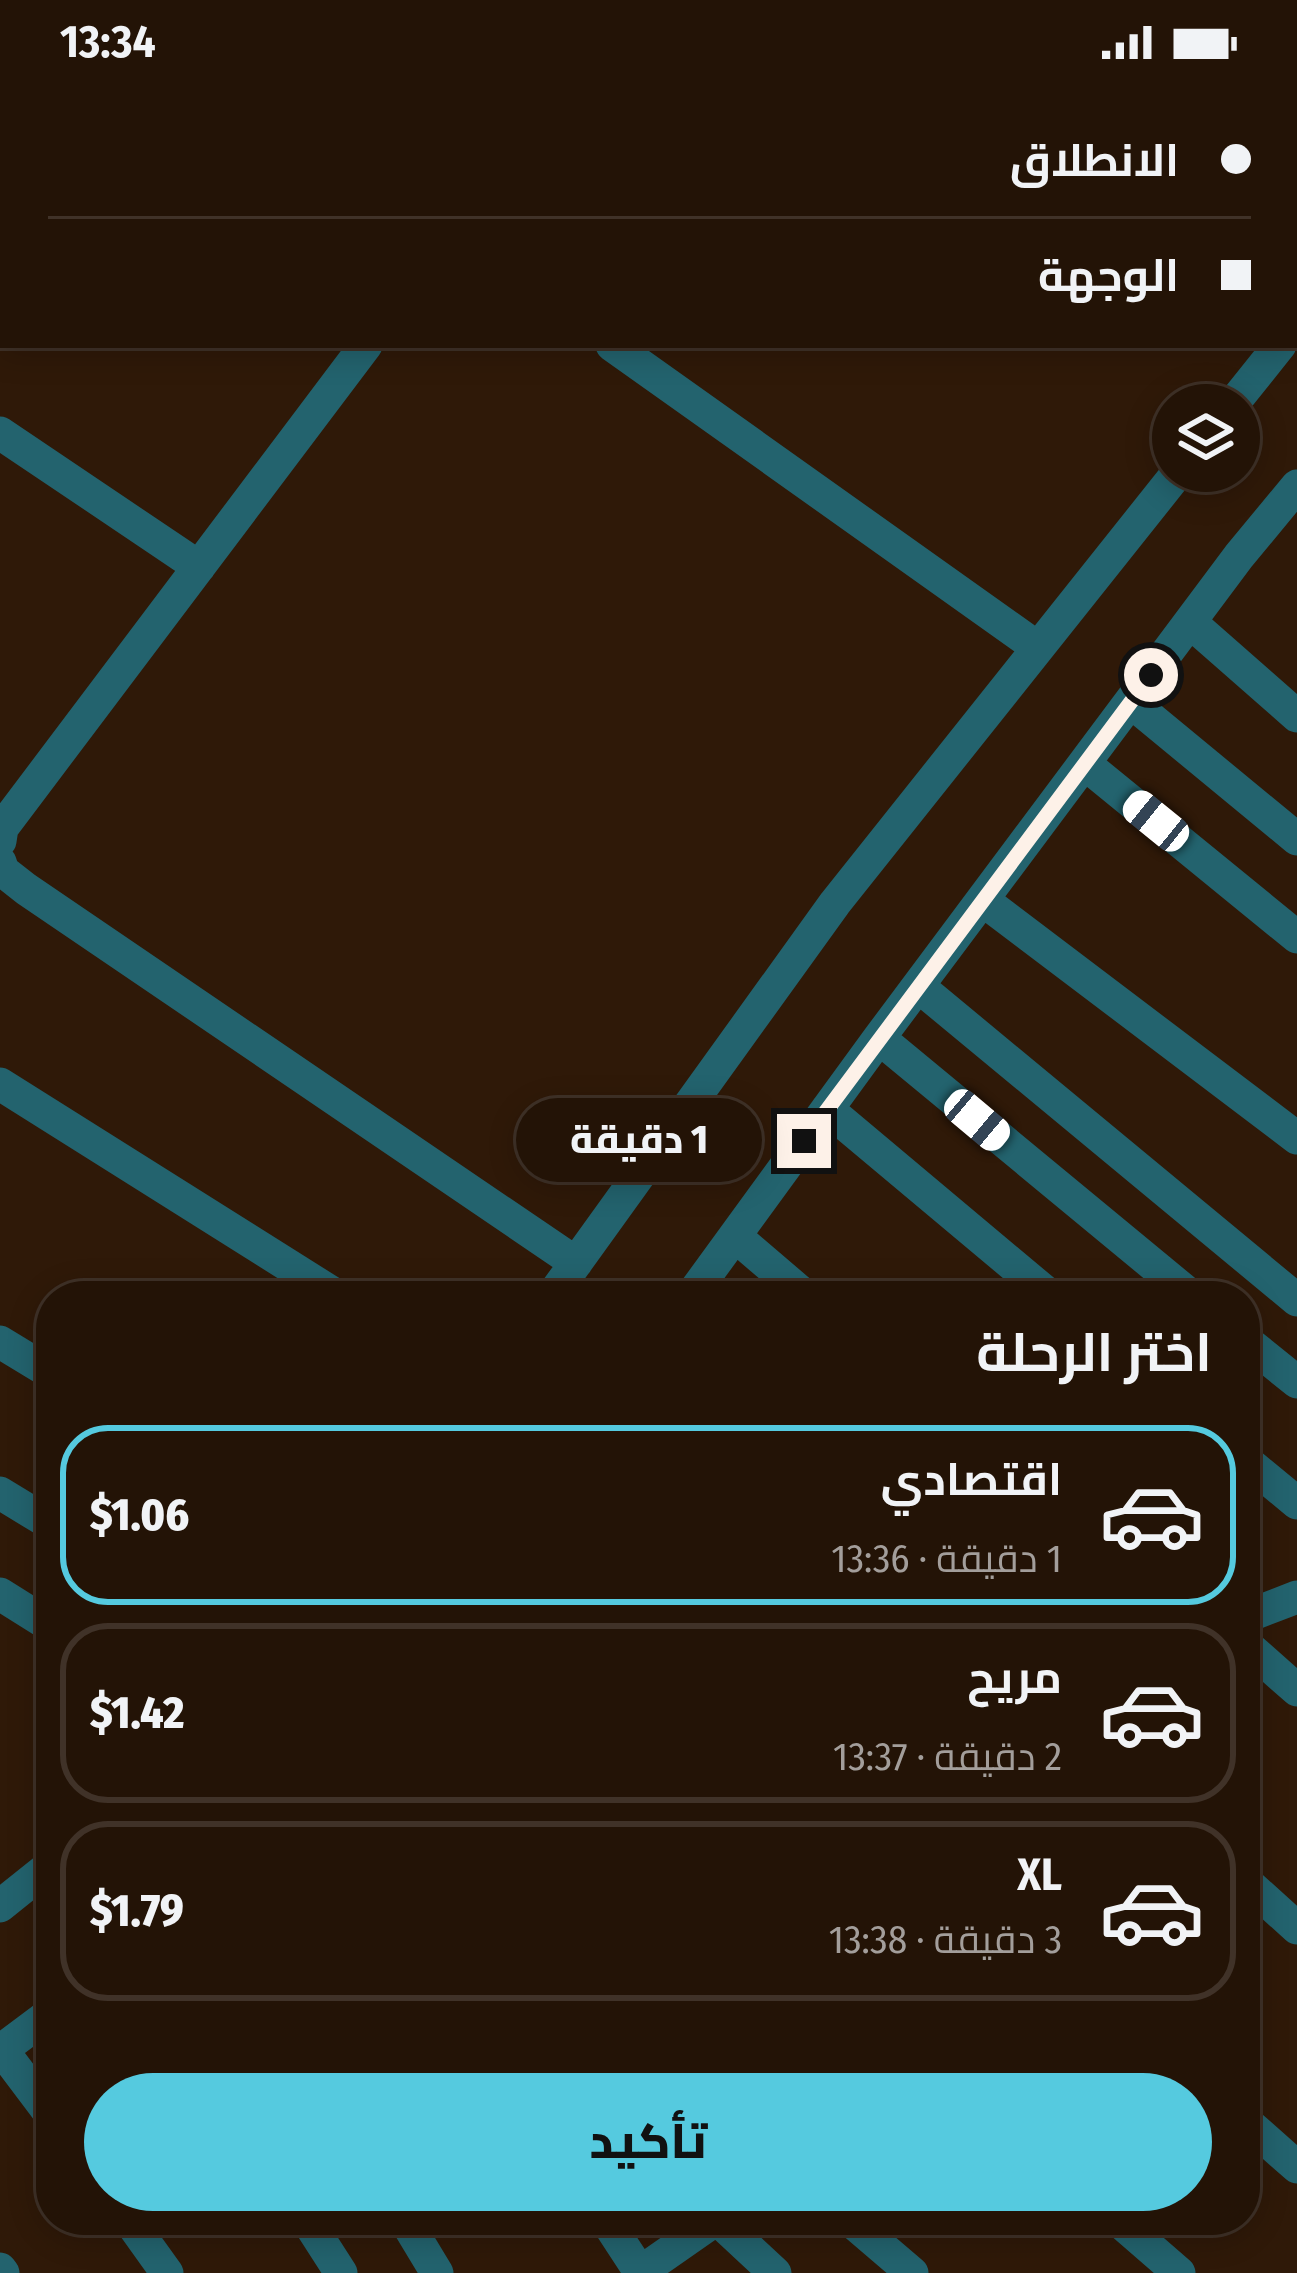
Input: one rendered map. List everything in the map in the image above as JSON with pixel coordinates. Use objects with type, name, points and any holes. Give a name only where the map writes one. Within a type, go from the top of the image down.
[{"type":"street","points":[[0,841],[2,828],[364,348]]},
{"type":"street","points":[[615,348],[1038,648]]},
{"type":"street","points":[[1249,384],[1278,348]]},
{"type":"street","points":[[0,433],[199,567]]},
{"type":"street","points":[[702,1281],[1239,556],[1296,488]]},
{"type":"street","points":[[563,1281],[835,903],[1162,492]]},
{"type":"street","points":[[1190,622],[1297,716]]},
{"type":"street","points":[[1131,702],[1297,839]]},
{"type":"street","points":[[1085,764],[1297,937]]},
{"type":"street","points":[[0,862],[3,871],[26,889],[576,1263]]},
{"type":"street","points":[[984,901],[1297,1138]]},
{"type":"street","points":[[918,986],[1297,1300]]},
{"type":"street","points":[[879,1038],[1173,1281]]},
{"type":"street","points":[[0,1084],[313,1281]]},
{"type":"street","points":[[827,1109],[1032,1281]]},
{"type":"street","points":[[735,1236],[788,1281]]},
{"type":"street","points":[[0,1342],[36,1364]]},
{"type":"street","points":[[1260,1352],[1297,1382]]},
{"type":"street","points":[[1260,1472],[1297,1503]]},
{"type":"street","points":[[0,1493],[36,1515]]},
{"type":"street","points":[[0,1594],[36,1617]]},
{"type":"street","points":[[1260,1611],[1297,1597]]},
{"type":"street","points":[[1260,1657],[1297,1690]]},
{"type":"street","points":[[0,1906],[36,1876]]},
{"type":"street","points":[[1260,1895],[1297,1928]]},
{"type":"street","points":[[36,2024],[1,2050],[36,2096]]},
{"type":"street","points":[[1260,2134],[1297,2167]]},
{"type":"street","points":[[140,2235],[167,2273]]},
{"type":"street","points":[[317,2235],[341,2273]]},
{"type":"street","points":[[414,2235],[437,2273]]},
{"type":"street","points":[[616,2235],[640,2272],[694,2235]]},
{"type":"street","points":[[733,2235],[776,2273]]},
{"type":"street","points":[[868,2235],[912,2273]]},
{"type":"street","points":[[1135,2235],[1179,2273]]},
{"type":"route","points":[[804,1141],[1151,675]]}]
